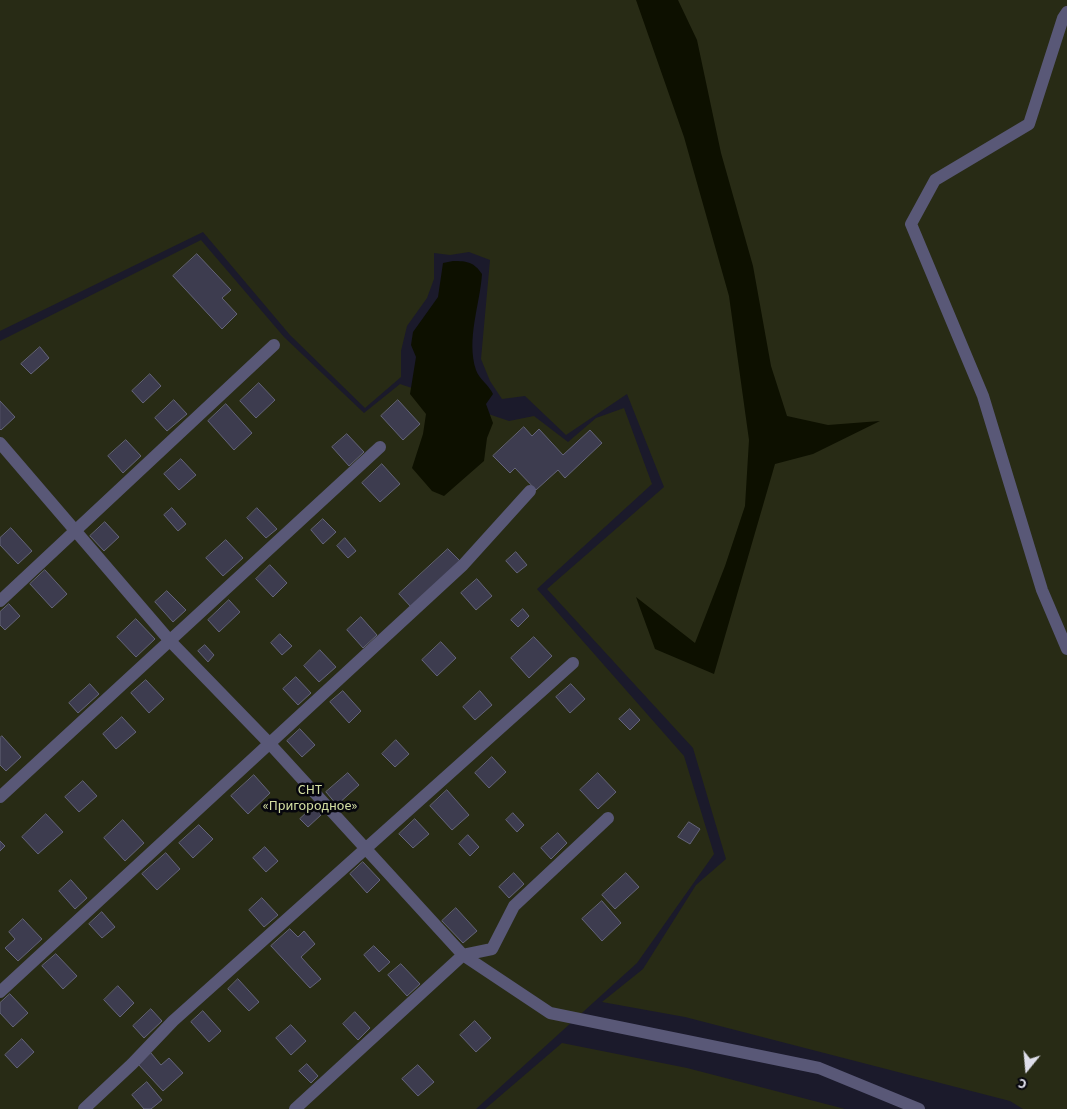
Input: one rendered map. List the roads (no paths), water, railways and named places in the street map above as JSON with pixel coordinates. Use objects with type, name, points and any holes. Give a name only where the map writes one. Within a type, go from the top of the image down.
[{"type":"street","points":[[1067,12],[1062,18],[1029,124],[935,180],[911,224],[983,396],[1042,590],[1067,649]]},
{"type":"street","points":[[0,601],[274,345]]},
{"type":"street","points":[[0,443],[170,641],[270,744],[463,955],[550,1013],[819,1068],[919,1109]]},
{"type":"street","points":[[0,797],[380,447]]},
{"type":"street","points":[[0,992],[463,565],[530,491]]},
{"type":"street","points":[[84,1109],[132,1064],[173,1021],[365,847],[573,663]]},
{"type":"street","points":[[295,1109],[463,955],[492,949],[514,906],[608,818]]},
{"type":"park label","name":"СНТ «Пригородное»","points":[[310,800]]}]
